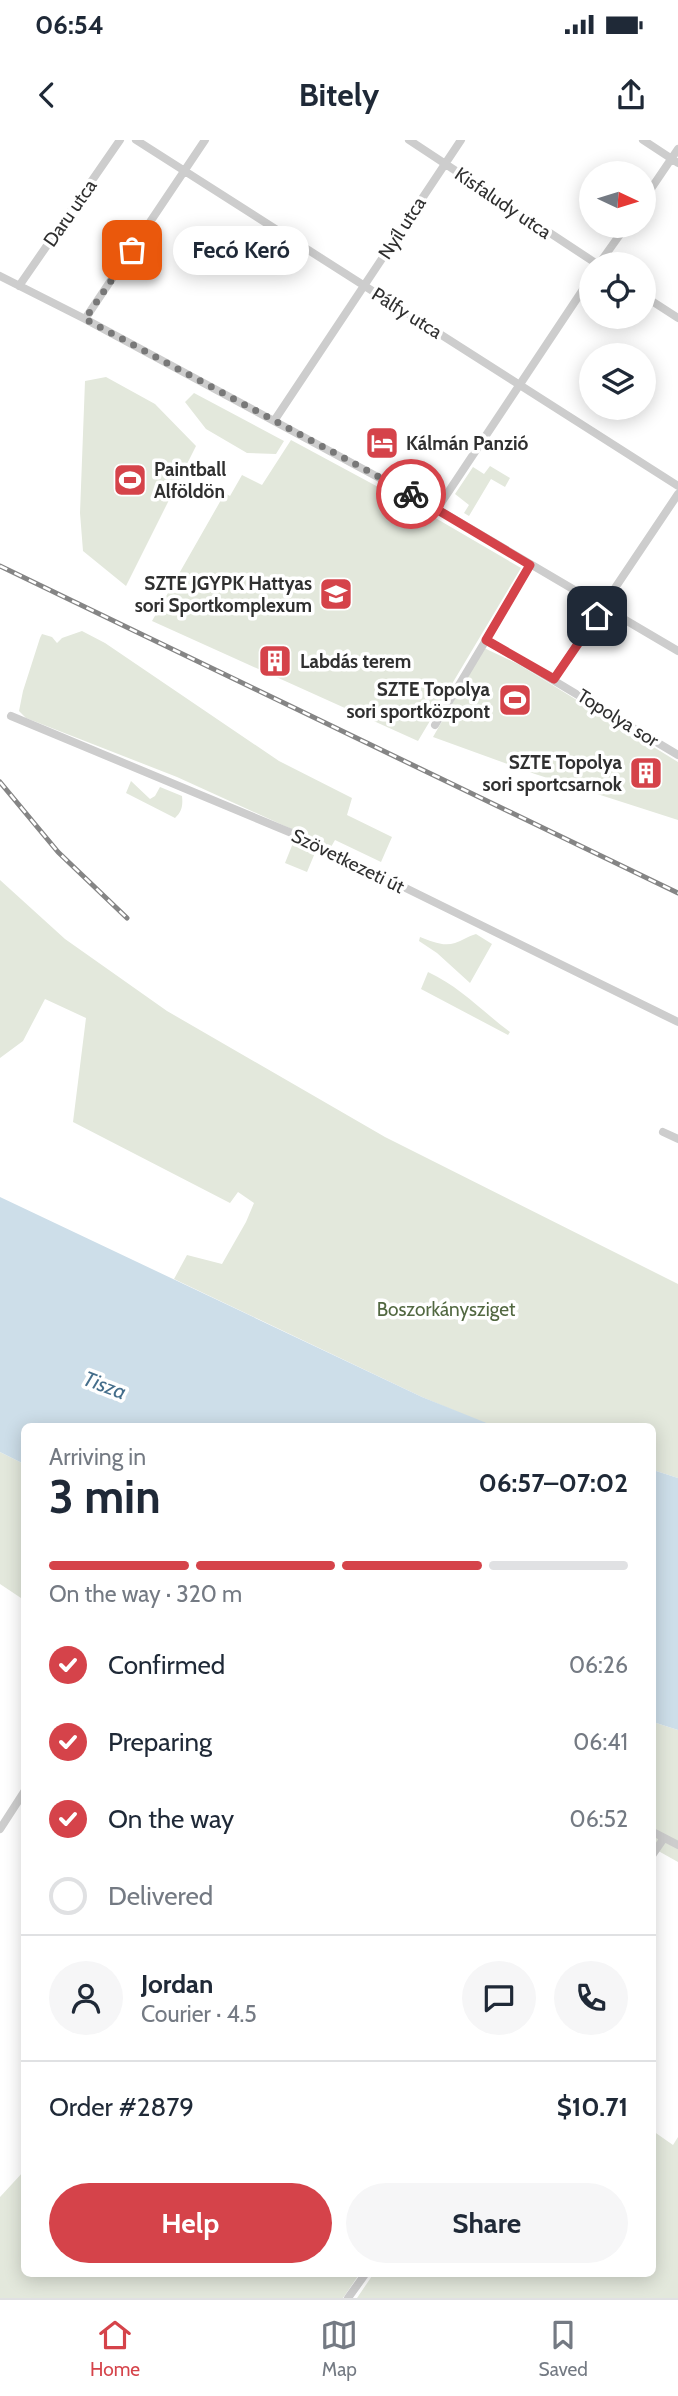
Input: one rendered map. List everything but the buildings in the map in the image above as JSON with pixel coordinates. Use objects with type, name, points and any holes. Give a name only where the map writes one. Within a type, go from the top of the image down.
[{"type":"street","name":"Daru utca","points":[[19,286],[120,140]]},
{"type":"street","name":"Pálfy utca","points":[[136,140],[678,486]]},
{"type":"street","points":[[85,319],[205,140]]},
{"type":"street","name":"Kisfaludy utca","points":[[409,140],[580,252]]},
{"type":"street","name":"Nyíl utca","points":[[274,421],[461,140]]},
{"type":"street","points":[[643,140],[675,161]]},
{"type":"street","points":[[656,184],[675,161],[678,149]]},
{"type":"street","points":[[0,276],[437,509],[678,651]]},
{"type":"street","points":[[437,509],[579,295]]},
{"type":"street","points":[[656,304],[678,318]]},
{"type":"street","points":[[554,679],[678,494]]},
{"type":"street","points":[[435,725],[530,565]]},
{"type":"street","name":"Topolya sor","points":[[486,640],[678,755]]},
{"type":"street","name":"Szövetkezeti út","points":[[11,716],[306,839],[678,1022]]},
{"type":"street","points":[[663,1132],[678,1139]]},
{"type":"street","points":[[0,1829],[21,1797]]},
{"type":"street","points":[[656,1834],[678,1845]]},
{"type":"street","points":[[656,1850],[664,1838]]},
{"type":"street","points":[[348,2298],[363,2277]]},
{"type":"green space","name":"Paintball Alföldön","points":[[106,377],[155,404],[196,446],[126,586],[83,551],[80,513],[85,381]]},
{"type":"green space","points":[[194,393],[284,441],[276,454],[247,453],[206,429],[185,402]]},
{"type":"green space","name":"SZTE JGYPK Hattyas sori Sportkomplexum","points":[[291,440],[432,516],[521,568],[418,741],[152,621],[225,493],[230,496],[242,475],[262,485]]},
{"type":"green space","points":[[490,466],[510,478],[505,487],[491,479],[469,516],[464,513],[469,505],[455,494],[473,467],[484,474]]},
{"type":"green space","points":[[82,631],[105,643],[279,761],[352,798],[347,815],[392,837],[381,862],[335,840],[331,847],[177,777],[26,718],[19,711],[42,634],[52,637],[57,643],[62,638]]},
{"type":"green space","name":"SZTE Topolya sori sportközpont","points":[[484,648],[518,664],[678,762],[678,820],[535,774],[433,737]]},
{"type":"green space","points":[[131,781],[150,799],[160,787],[182,796],[179,813],[175,818],[126,793]]},
{"type":"green space","points":[[295,838],[317,848],[307,872],[285,863]]},
{"type":"green space","name":"Boszorkánysziget","points":[[0,880],[65,939],[167,1011],[385,1137],[678,1284],[678,1478],[656,1471],[656,1423],[484,1423],[422,1397],[174,1279],[187,1255],[222,1264],[254,1203],[238,1192],[230,1203],[73,1122],[86,1018],[45,999],[23,1041],[0,1058]]},
{"type":"green space","points":[[476,934],[492,944],[470,983],[437,953],[419,941],[420,937],[437,943],[451,944]]},
{"type":"green space","points":[[428,972],[471,1000],[510,1032],[508,1035],[421,989]]},
{"type":"green space","points":[[0,1452],[21,1462],[21,1598],[0,1584]]},
{"type":"green space","points":[[656,1723],[678,1730],[678,1862],[656,1850]]},
{"type":"green space","points":[[656,2133],[673,2145],[678,2137],[678,2298],[357,2298],[371,2277],[656,2277]]},
{"type":"green space","points":[[21,2174],[21,2277],[357,2277],[343,2298],[0,2298],[0,2197]]},
{"type":"water","name":"Tisza","points":[[0,1197],[422,1397],[487,1423],[21,1423],[21,1462],[0,1452]]},
{"type":"water","points":[[656,1471],[678,1478],[678,1730],[656,1723]]},
{"type":"railway","points":[[0,566],[678,893]]},
{"type":"railway","points":[[0,782],[58,852],[127,918]]},
{"type":"way so far","points":[[132,250],[85,319],[411,494]]},
{"type":"place","name":"Fecó Keró","points":[[132,250]]},
{"type":"place","name":"Kálmán Panzió","points":[[382,443]]},
{"type":"place","name":"Paintball Alföldön","points":[[130,480]]},
{"type":"place","name":"SZTE JGYPK Hattyas sori Sportkomplexum","points":[[336,594]]},
{"type":"place","name":"Labdás terem","points":[[275,661]]},
{"type":"place","name":"SZTE Topolya sori sportközpont","points":[[515,700]]},
{"type":"place","name":"SZTE Topolya sori sportcsarnok","points":[[646,773]]},
{"type":"route","points":[[411,494],[530,565],[486,640],[554,679],[597,616]]}]
